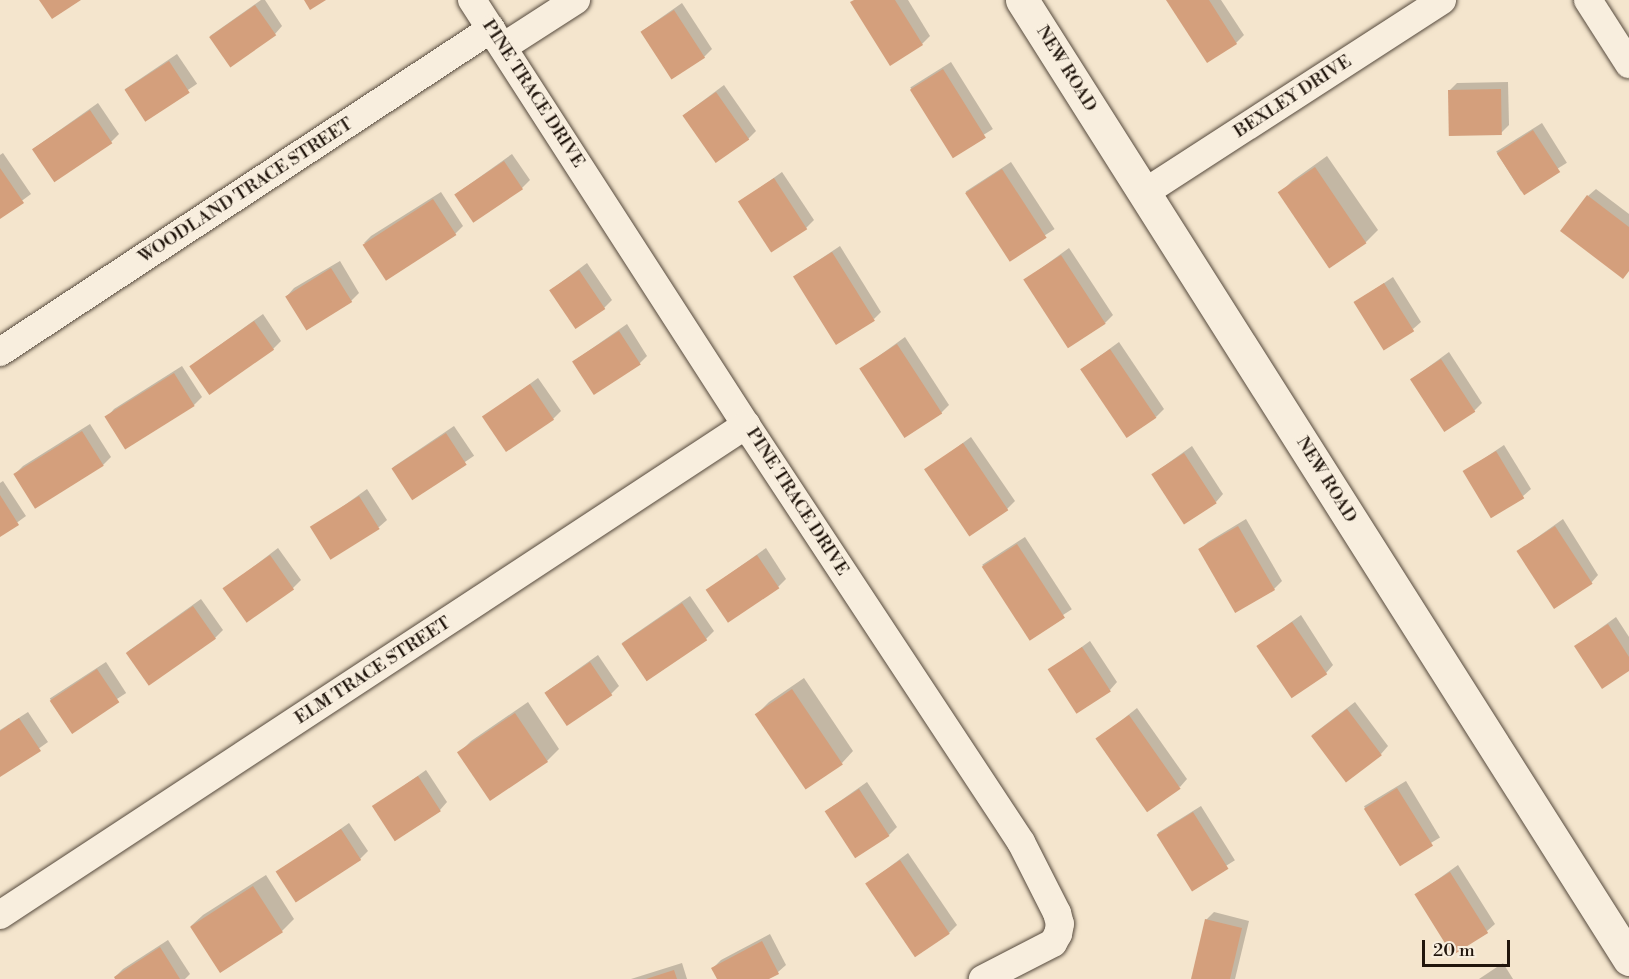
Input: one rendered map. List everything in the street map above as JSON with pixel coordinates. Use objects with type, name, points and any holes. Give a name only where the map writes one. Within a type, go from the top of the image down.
[{"type":"street","name":"WOODLAND TRACE STREET","points":[[0,352],[489,18],[576,0]]},
{"type":"street","name":"NEW ROAD","points":[[1022,0],[1629,959]]},
{"type":"street","name":"BEXLEY DRIVE","points":[[1144,193],[1442,0]]},
{"type":"street","points":[[1588,0],[1629,64]]},
{"type":"street","name":"PINE TRACE DRIVE","points":[[489,18],[746,425],[1021,842],[1057,914],[1060,924],[1058,934],[1053,943],[983,979]]},
{"type":"street","name":"ELM TRACE STREET","points":[[0,915],[746,425]]},
{"type":"building","points":[[39,0],[81,0],[52,19]]},
{"type":"building","points":[[304,0],[326,0],[310,10]]},
{"type":"building","points":[[854,0],[895,0],[923,45],[890,66],[850,2]]},
{"type":"building","points":[[1166,0],[1209,0],[1237,44],[1207,63]]},
{"type":"building","points":[[255,5],[276,35],[230,67],[209,37]]},
{"type":"building","points":[[674,10],[705,58],[671,80],[640,32]]},
{"type":"building","points":[[169,61],[190,93],[145,122],[125,90]]},
{"type":"building","points":[[943,69],[986,138],[953,158],[910,90]]},
{"type":"building","points":[[1501,89],[1502,135],[1449,136],[1448,90]]},
{"type":"building","points":[[716,92],[749,140],[716,163],[682,116]]},
{"type":"building","points":[[90,110],[112,143],[54,182],[32,149]]},
{"type":"building","points":[[1533,130],[1560,172],[1524,195],[1497,153]]},
{"type":"building","points":[[504,161],[523,189],[473,223],[454,195]]},
{"type":"building","points":[[1315,167],[1366,243],[1329,268],[1278,192]]},
{"type":"building","points":[[0,168],[24,203],[0,219]]},
{"type":"building","points":[[1002,169],[1047,238],[1010,262],[965,193]]},
{"type":"building","points":[[774,178],[807,229],[771,253],[738,201]]},
{"type":"building","points":[[1587,195],[1629,227],[1629,271],[1623,279],[1560,231]]},
{"type":"building","points":[[433,199],[456,235],[386,281],[363,245]]},
{"type":"building","points":[[832,252],[875,321],[836,345],[793,276]]},
{"type":"building","points":[[1061,255],[1106,324],[1068,348],[1023,280]]},
{"type":"building","points":[[331,268],[352,302],[306,331],[285,297]]},
{"type":"building","points":[[579,270],[605,309],[575,329],[549,290]]},
{"type":"building","points":[[1384,283],[1414,331],[1384,350],[1353,302]]},
{"type":"building","points":[[254,321],[274,350],[209,395],[189,366]]},
{"type":"building","points":[[619,331],[641,365],[594,395],[572,361]]},
{"type":"building","points":[[897,344],[942,414],[904,438],[859,369]]},
{"type":"building","points":[[1110,349],[1156,418],[1127,438],[1080,369]]},
{"type":"building","points":[[1441,359],[1475,412],[1444,432],[1410,379]]},
{"type":"building","points":[[174,373],[195,406],[125,450],[104,416]]},
{"type":"building","points":[[530,384],[554,420],[506,452],[482,416]]},
{"type":"building","points":[[82,431],[104,466],[35,509],[13,474]]},
{"type":"building","points":[[446,433],[467,465],[412,500],[391,468]]},
{"type":"building","points":[[963,443],[1008,510],[969,536],[924,469]]},
{"type":"building","points":[[1496,451],[1524,498],[1491,518],[1463,471]]},
{"type":"building","points":[[1184,453],[1217,503],[1184,525],[1151,474]]},
{"type":"building","points":[[0,495],[19,525],[0,537]]},
{"type":"building","points":[[359,496],[380,529],[330,560],[310,527]]},
{"type":"building","points":[[1238,526],[1275,590],[1235,613],[1198,549]]},
{"type":"building","points":[[1555,526],[1593,584],[1554,609],[1516,551]]},
{"type":"building","points":[[1017,544],[1065,618],[1030,641],[982,567]]},
{"type":"building","points":[[270,555],[294,589],[247,623],[222,588]]},
{"type":"building","points":[[757,555],[779,588],[728,623],[706,590]]},
{"type":"building","points":[[682,603],[707,640],[647,681],[621,644]]},
{"type":"building","points":[[193,606],[216,639],[149,686],[126,653]]},
{"type":"building","points":[[1292,622],[1327,674],[1292,698],[1256,646]]},
{"type":"building","points":[[1608,624],[1629,657],[1629,671],[1602,689],[1574,646]]},
{"type":"building","points":[[1082,647],[1111,691],[1076,714],[1048,669]]},
{"type":"building","points":[[590,662],[612,695],[567,726],[544,693]]},
{"type":"building","points":[[97,669],[119,702],[72,734],[50,701]]},
{"type":"building","points":[[792,689],[843,764],[806,790],[755,714]]},
{"type":"building","points":[[1347,709],[1382,755],[1346,782],[1311,736]]},
{"type":"building","points":[[515,713],[548,762],[490,801],[457,752]]},
{"type":"building","points":[[1129,715],[1181,789],[1147,812],[1095,739]]},
{"type":"building","points":[[19,718],[41,751],[0,777],[0,731]]},
{"type":"building","points":[[418,776],[441,811],[395,841],[372,806]]},
{"type":"building","points":[[1397,788],[1433,846],[1400,866],[1364,809]]},
{"type":"building","points":[[859,789],[889,836],[855,858],[825,811]]},
{"type":"building","points":[[1193,812],[1229,869],[1192,892],[1157,835]]},
{"type":"building","points":[[341,829],[361,860],[296,903],[276,871]]},
{"type":"building","points":[[900,860],[950,934],[915,957],[865,883]]},
{"type":"building","points":[[1450,872],[1488,933],[1453,955],[1414,894]]},
{"type":"building","points":[[253,886],[283,932],[220,973],[190,927]]},
{"type":"building","points":[[1205,919],[1242,928],[1230,979],[1191,979]]},
{"type":"building","points":[[762,941],[779,974],[769,979],[717,979],[711,968]]},
{"type":"building","points":[[160,947],[180,979],[115,979],[114,977]]},
{"type":"building","points":[[674,970],[677,979],[646,979]]}]
